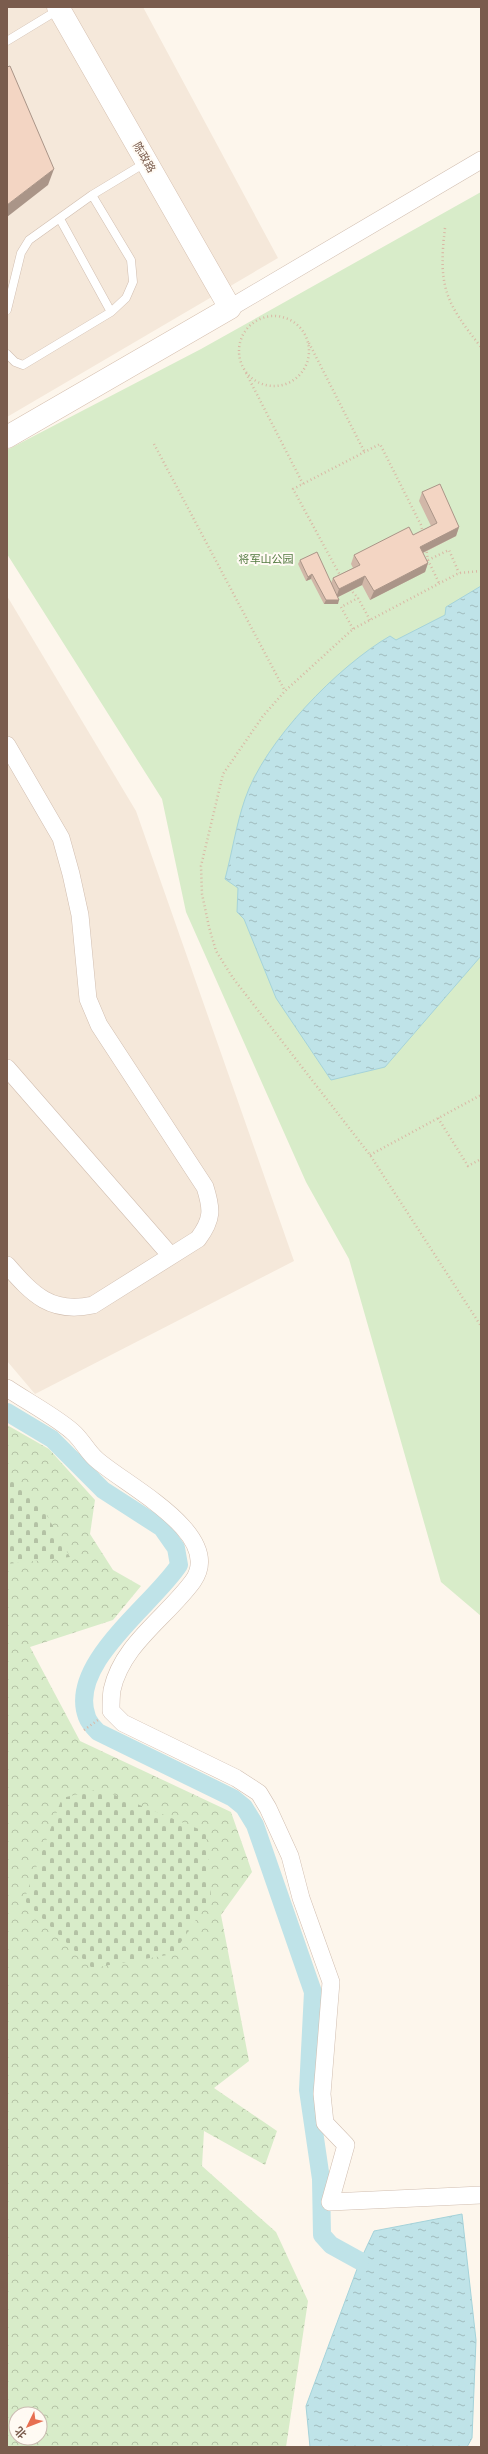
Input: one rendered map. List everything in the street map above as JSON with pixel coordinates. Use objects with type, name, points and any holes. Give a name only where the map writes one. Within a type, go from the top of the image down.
[{"type":"street","name":"陈政路","points":[[58,8],[148,161],[230,308]]},
{"type":"street","points":[[7,437],[481,160]]},
{"type":"street","points":[[7,745],[60,838],[71,874],[80,915],[88,999],[100,1025],[205,1187],[211,1206],[208,1226],[198,1239],[93,1305],[75,1309],[56,1306],[38,1296],[7,1265]]},
{"type":"street","points":[[7,1068],[171,1256]]},
{"type":"street","points":[[7,1388],[74,1433],[96,1459],[176,1518],[188,1533],[199,1556],[198,1569],[193,1581],[144,1635],[126,1659],[112,1690],[111,1711],[123,1723],[236,1778],[259,1793],[290,1856],[300,1898],[331,1982],[322,2094],[325,2123],[346,2145],[330,2202],[481,2195]]},
{"type":"lane","points":[[7,41],[58,8]]},
{"type":"lane","points":[[7,310],[20,253],[29,240],[92,195],[148,161]]},
{"type":"lane","points":[[7,354],[15,362],[23,365],[111,312],[126,298],[133,282],[131,260],[92,195]]},
{"type":"lane","points":[[60,218],[111,312]]},
{"type":"path","points":[[445,228],[442,249],[444,286],[456,315],[481,347]]},
{"type":"path","points":[[303,484],[243,367],[239,356],[243,334],[251,324],[261,318],[272,316],[284,318],[294,323],[302,331],[364,452]]},
{"type":"path","points":[[243,367],[259,383],[270,386],[282,385],[292,381],[300,374],[306,364],[309,353],[307,342],[302,331]]},
{"type":"path","points":[[154,444],[285,691]]},
{"type":"path","points":[[344,582],[294,489],[303,484],[380,444],[421,525],[424,539]]},
{"type":"path","points":[[426,546],[428,560],[440,583]]},
{"type":"path","points":[[428,560],[449,550],[459,573]]},
{"type":"path","points":[[481,571],[459,573],[353,629],[285,691],[263,716],[223,774],[201,866],[202,894],[216,951],[233,978],[370,1155],[481,1326]]},
{"type":"path","points":[[349,587],[358,598],[370,620]]},
{"type":"path","points":[[353,629],[341,607],[358,598]]},
{"type":"path","points":[[370,1155],[481,1095]]},
{"type":"path","points":[[438,1118],[468,1166],[481,1158]]},
{"type":"path","points":[[84,1730],[100,1718]]},
{"type":"shaded area","points":[[7,7],[143,7],[278,258],[7,417]]},
{"type":"shaded area","points":[[7,596],[136,811],[294,1261],[35,1394],[7,1361]]},
{"type":"green space","name":"将军山公园","points":[[481,192],[481,1616],[441,1582],[349,1259],[306,1182],[186,912],[162,799],[7,554],[7,450],[201,349]]},
{"type":"green space","points":[[7,1425],[49,1449],[95,1500],[90,1534],[113,1570],[141,1586],[113,1620],[30,1647],[80,1741],[231,1812],[252,1872],[221,1915],[249,2061],[214,2088],[277,2131],[265,2165],[204,2131],[202,2166],[276,2232],[308,2301],[286,2447],[7,2447]]},
{"type":"green space","points":[[7,1470],[40,1503],[70,1557],[7,1564]]},
{"type":"green space","points":[[100,1789],[206,1832],[211,1897],[173,1954],[92,1968],[24,1900],[62,1798]]},
{"type":"water","points":[[481,586],[481,956],[385,1067],[331,1080],[276,998],[244,919],[237,912],[238,888],[225,879],[245,799],[268,754],[286,730],[305,707],[348,666],[390,636],[396,640],[445,615],[446,607]]},
{"type":"water","points":[[462,2214],[476,2340],[472,2438],[467,2447],[310,2447],[306,2406],[360,2261],[374,2231]]},
{"type":"building","points":[[10,66],[54,169],[7,205],[7,67]]},
{"type":"building","points":[[440,484],[459,527],[420,547],[428,563],[374,591],[365,576],[339,589],[333,578],[360,565],[354,555],[409,527],[413,535],[437,523],[422,492]]},
{"type":"building","points":[[317,552],[339,600],[326,600],[312,574],[308,577],[300,560]]},
{"type":"waterway","points":[[7,1412],[52,1439],[103,1490],[162,1528],[176,1548],[179,1565],[167,1581],[116,1636],[101,1656],[89,1676],[84,1697],[87,1717],[98,1732],[233,1798],[244,1807],[255,1825],[313,1992],[308,2090],[321,2179],[322,2235],[331,2245],[360,2261]]}]
